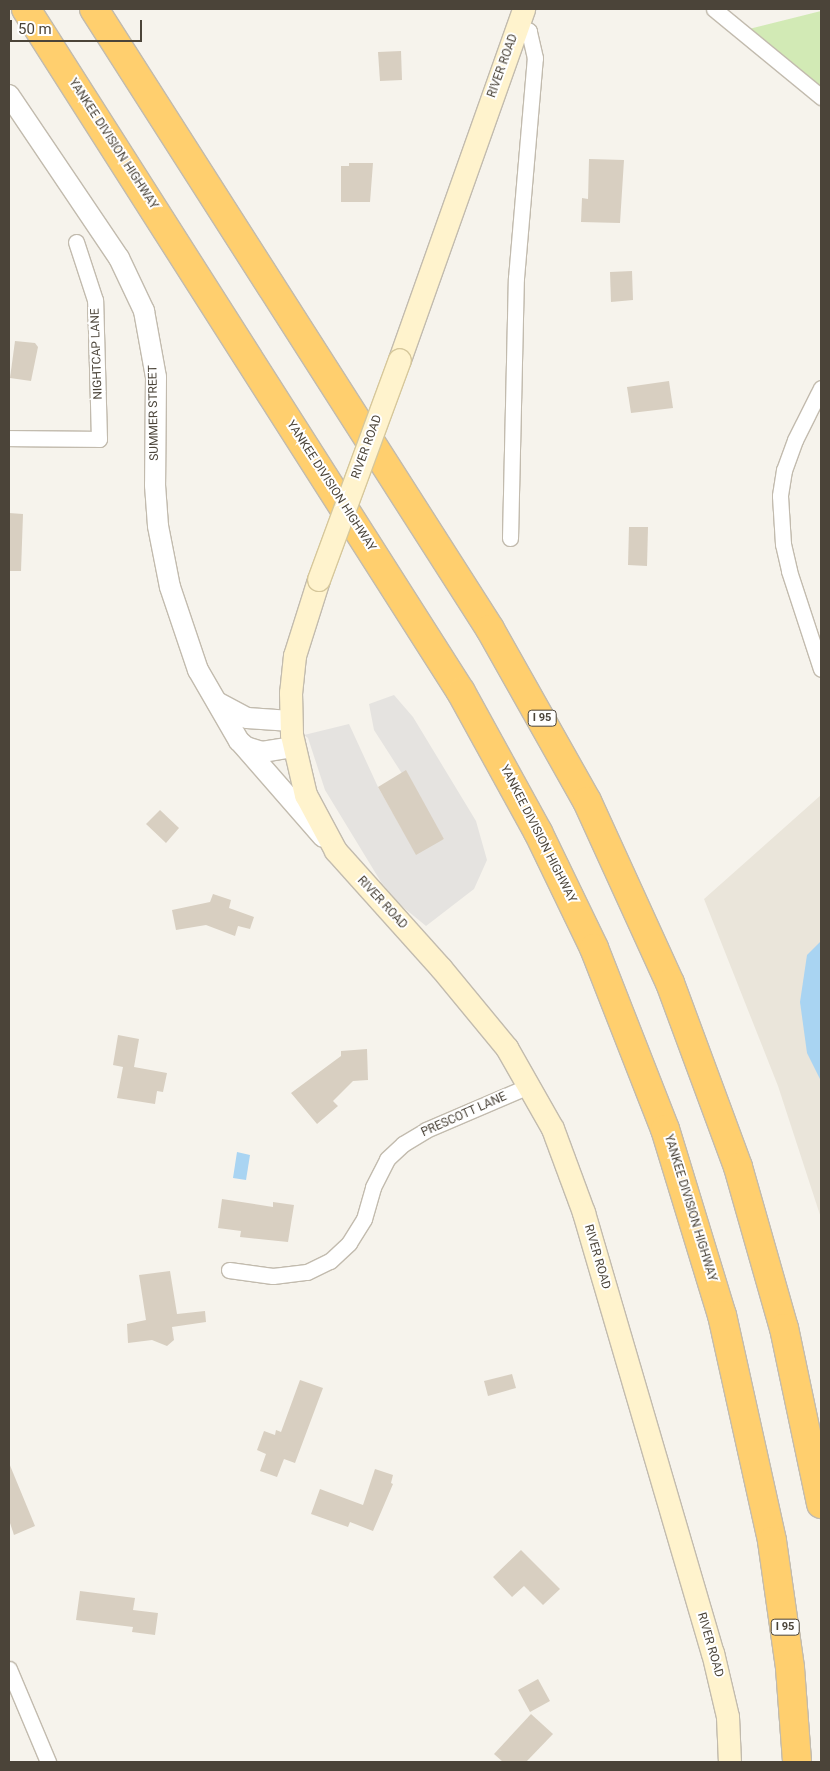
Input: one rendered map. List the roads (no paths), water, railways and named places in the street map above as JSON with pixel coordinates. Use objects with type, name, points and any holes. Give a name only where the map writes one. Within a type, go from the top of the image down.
[{"type":"highway","name":"YANKEE DIVISION HIGHWAY","points":[[26,9],[448,671],[550,854],[620,1008],[676,1160],[722,1315],[763,1494],[782,1603],[798,1762]]},
{"type":"highway","name":"I 95","points":[[94,9],[490,629],[587,802],[670,983],[738,1167],[784,1328],[821,1504]]},
{"type":"highway","points":[[763,1494],[761,1589],[779,1762]]},
{"type":"main road","name":"RIVER ROAD","points":[[521,17],[400,360],[319,580],[295,656],[291,721],[294,747],[312,809],[336,851],[491,1028],[531,1085],[567,1163],[594,1245],[720,1680],[728,1717],[730,1762]]},
{"type":"street","points":[[714,9],[821,97]]},
{"type":"street","name":"RIVER ROAD","points":[[510,538],[517,270],[535,58],[532,36],[521,17]]},
{"type":"street","name":"SUMMER STREET","points":[[9,95],[119,258],[144,311],[156,377],[155,485],[162,546],[183,629],[198,670],[239,741],[258,766],[336,851]]},
{"type":"street","name":"NIGHTCAP LANE","points":[[9,438],[99,439],[95,300],[76,242]]},
{"type":"street","points":[[821,388],[795,440],[784,470],[780,496],[788,571],[821,669]]},
{"type":"street","points":[[215,701],[247,718],[291,721]]},
{"type":"street","points":[[239,741],[262,752],[294,747]]},
{"type":"street","name":"PRESCOTT LANE","points":[[229,1270],[273,1276],[307,1272],[330,1261],[349,1244],[364,1219],[373,1187],[387,1159],[403,1144],[426,1130],[531,1085]]},
{"type":"street","points":[[9,1669],[48,1762]]},
{"type":"water","points":[[821,941],[821,1081],[807,1053],[800,1002],[807,955]]},
{"type":"water","points":[[237,1152],[250,1155],[246,1180],[233,1178]]}]
